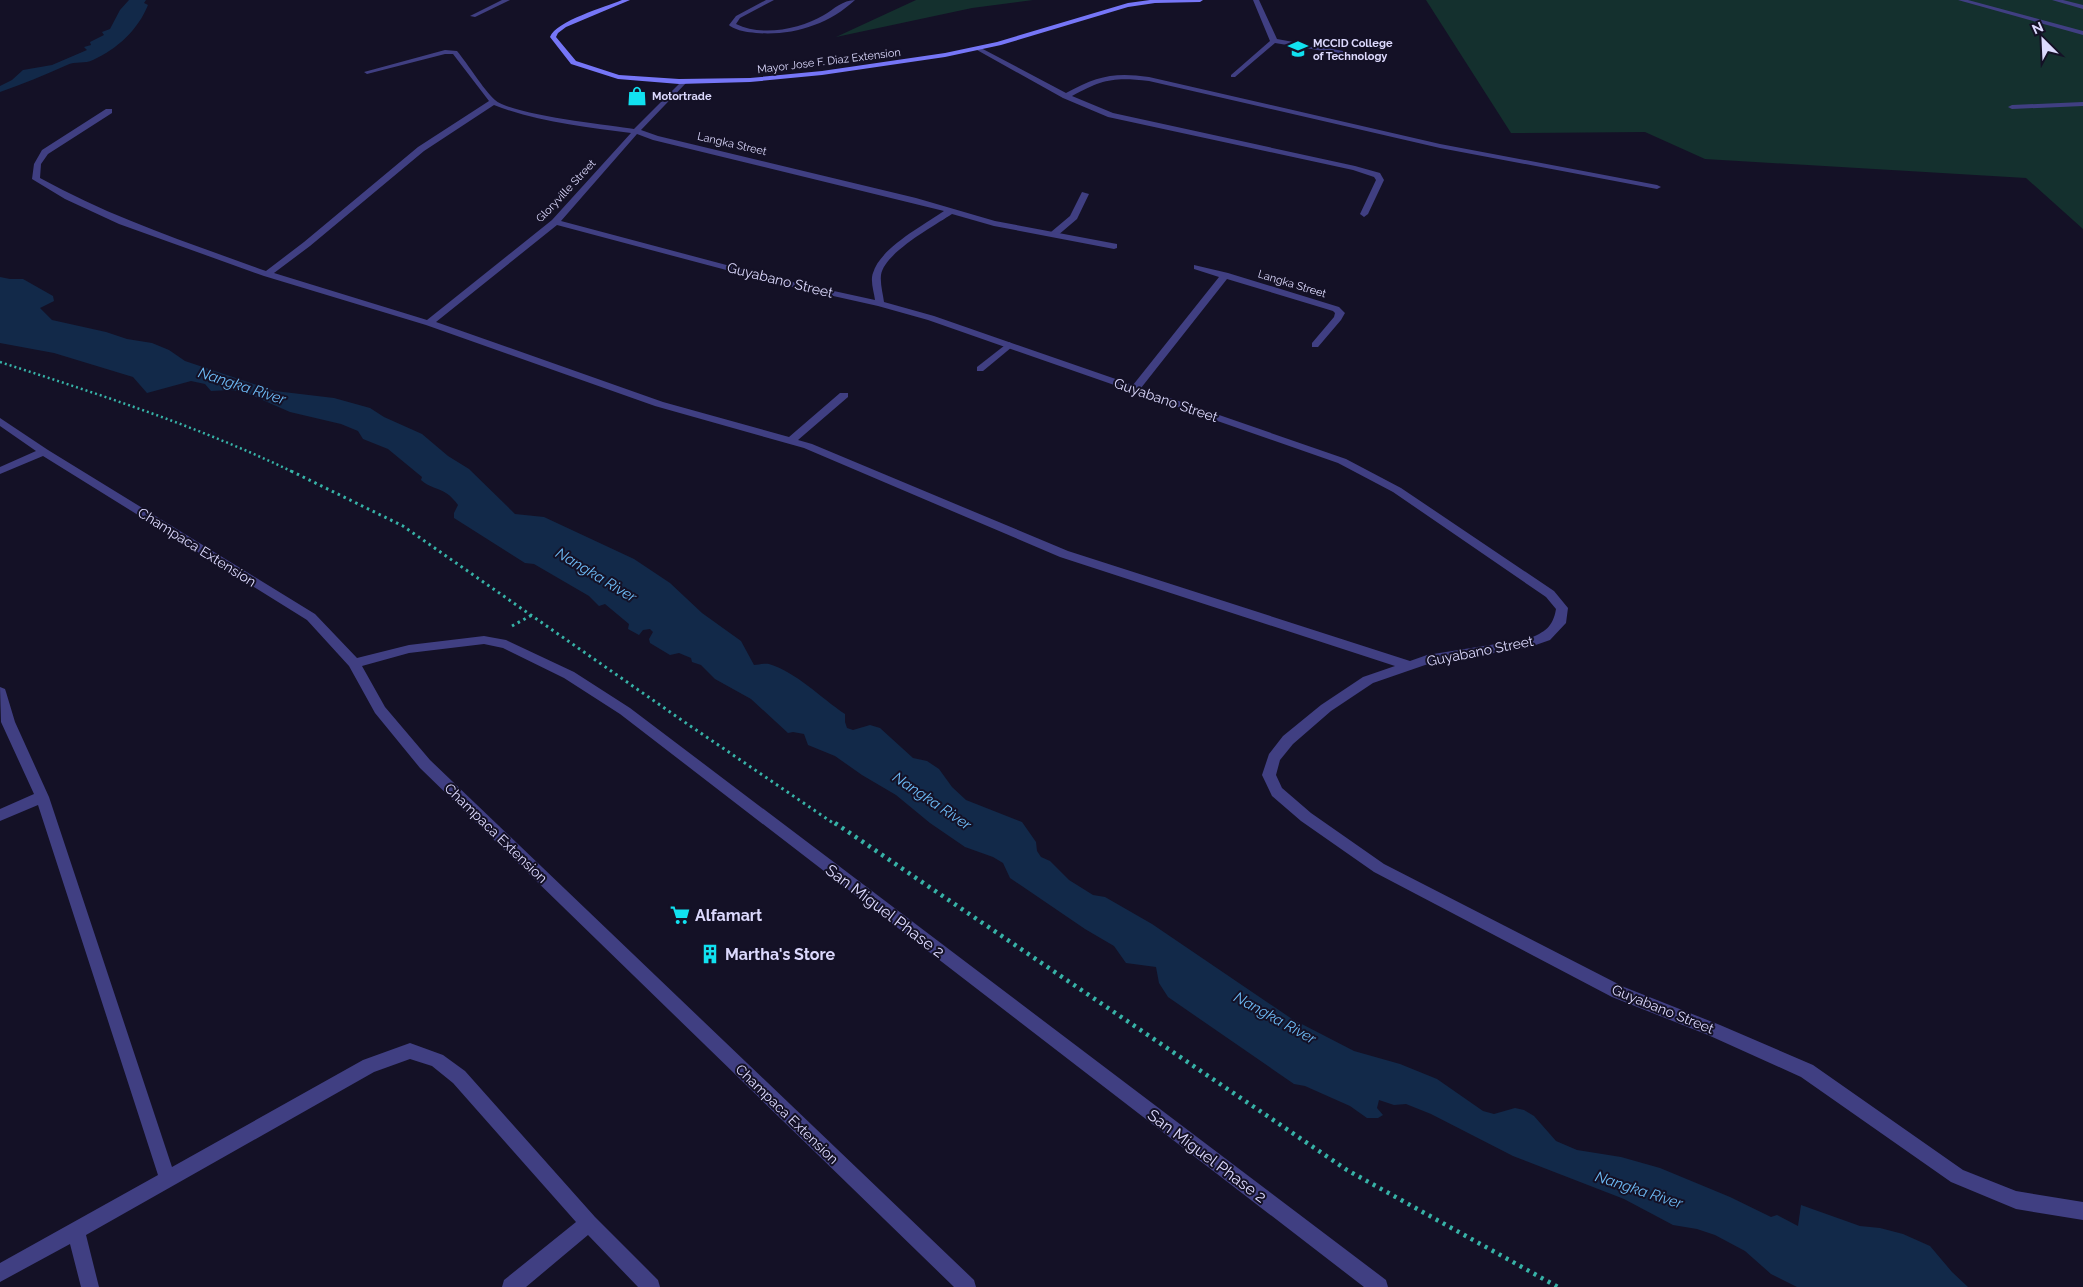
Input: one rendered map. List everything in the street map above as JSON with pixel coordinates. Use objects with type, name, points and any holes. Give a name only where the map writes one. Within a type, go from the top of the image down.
[{"type":"street","points":[[472,16],[507,0]]},
{"type":"street","name":"Mayor Jose F. Diaz Extension","points":[[627,0],[564,26],[555,32],[553,37],[556,47],[583,67],[604,73],[685,82],[737,82],[830,73],[979,49],[1041,33],[1097,13],[1130,5],[1200,0]]},
{"type":"street","points":[[771,0],[738,17],[732,25],[744,30],[776,33],[799,30],[815,24],[852,0]]},
{"type":"street","points":[[1256,0],[1274,41]]},
{"type":"street","points":[[1961,0],[2083,33]]},
{"type":"street","points":[[2055,0],[2083,7]]},
{"type":"street","points":[[1274,41],[1384,60]]},
{"type":"street","points":[[1233,76],[1274,41]]},
{"type":"street","points":[[979,49],[1066,96],[1111,116],[1366,171],[1377,175],[1380,180],[1364,214]]},
{"type":"street","points":[[267,274],[307,244],[421,148],[493,102],[455,52],[445,52],[366,72]]},
{"type":"street","points":[[1066,96],[1099,78],[1120,75],[1149,79],[1440,146],[1657,187]]},
{"type":"street","name":"Gloryville Street","points":[[429,324],[555,222],[636,131],[685,82]]},
{"type":"street","name":"Langka Street","points":[[493,102],[513,110],[574,123],[636,131],[656,138],[913,200],[994,223],[1114,246]]},
{"type":"street","points":[[2012,107],[2083,104]]},
{"type":"street","points":[[109,111],[45,152],[38,161],[35,171],[36,179],[68,197],[122,222],[267,274],[429,324],[659,404],[808,446],[1064,554],[1410,666]]},
{"type":"street","points":[[1054,234],[1074,217],[1085,194]]},
{"type":"street","points":[[880,304],[877,273],[882,264],[891,254],[950,211]]},
{"type":"street","name":"Guyabano Street","points":[[555,222],[778,281],[880,304],[931,318],[1342,461],[1397,490],[1550,594],[1562,608],[1560,623],[1546,637],[1530,643],[1428,660],[1368,680],[1326,708],[1288,740],[1274,758],[1269,776],[1277,792],[1306,817],[1379,868],[1618,992],[1722,1033],[1807,1071],[1957,1176],[2016,1200],[2083,1211]]},
{"type":"street","name":"Langka Street","points":[[1197,267],[1336,309],[1340,313],[1338,318],[1315,345]]},
{"type":"street","points":[[1134,389],[1225,275]]},
{"type":"street","points":[[980,369],[1009,345]]},
{"type":"street","points":[[791,441],[844,395]]},
{"type":"street","name":"Champaca Extension","points":[[0,420],[44,452],[311,618],[354,663],[380,710],[424,764],[967,1287]]},
{"type":"street","points":[[0,471],[44,452]]},
{"type":"street","name":"San Miguel Phase 2","points":[[354,663],[408,649],[484,640],[506,644],[569,675],[625,711],[1379,1287]]},
{"type":"street","points":[[0,692],[8,722],[42,797],[168,1180]]},
{"type":"street","points":[[0,815],[42,797]]},
{"type":"street","points":[[0,1273],[369,1066],[410,1051],[437,1060],[459,1077],[589,1223],[651,1287]]},
{"type":"street","points":[[511,1287],[589,1223]]},
{"type":"street","points":[[76,1232],[90,1287]]},
{"type":"path","points":[[0,362],[134,405],[241,447],[403,526],[683,721],[1347,1170],[1558,1287]]},
{"type":"green space","points":[[916,0],[1033,0],[972,8],[836,37]]},
{"type":"green space","points":[[1426,0],[2083,0],[2083,229],[2026,178],[1705,159],[1645,132],[1511,133]]},
{"type":"water","points":[[129,0],[146,0],[144,3],[148,5],[139,23],[126,38],[102,56],[90,61],[70,64],[0,92],[0,86],[12,80],[23,70],[52,65],[87,50],[84,47],[91,45],[90,42],[104,35],[102,32],[110,29],[120,10]]},
{"type":"water","name":"Nangka River","points":[[0,277],[23,279],[53,296],[54,301],[40,308],[52,320],[106,332],[127,339],[152,343],[169,350],[185,361],[275,391],[334,398],[370,408],[384,417],[422,434],[448,456],[469,469],[515,514],[544,517],[634,559],[670,583],[702,613],[741,641],[754,665],[769,664],[799,679],[845,714],[847,728],[853,730],[870,725],[880,728],[913,758],[927,761],[939,769],[952,787],[966,800],[1022,822],[1036,842],[1037,851],[1041,857],[1050,861],[1069,880],[1093,895],[1105,897],[1152,924],[1292,1019],[1354,1051],[1400,1064],[1437,1079],[1483,1111],[1494,1114],[1515,1108],[1524,1110],[1534,1116],[1556,1141],[1577,1150],[1621,1157],[1660,1168],[1730,1197],[1771,1217],[1777,1215],[1798,1226],[1801,1205],[1860,1226],[1880,1228],[1903,1234],[1930,1246],[1952,1272],[1968,1287],[1797,1287],[1771,1274],[1745,1251],[1715,1235],[1697,1229],[1673,1225],[1624,1199],[1513,1156],[1431,1114],[1406,1104],[1394,1105],[1379,1100],[1377,1108],[1383,1115],[1378,1118],[1367,1118],[1350,1106],[1305,1086],[1294,1084],[1168,997],[1159,983],[1156,967],[1126,963],[1114,946],[1085,929],[1010,878],[1003,863],[993,857],[965,847],[930,823],[896,795],[835,756],[808,745],[804,734],[788,733],[751,699],[715,679],[701,665],[692,662],[691,658],[679,653],[670,655],[650,643],[649,639],[653,632],[650,629],[643,630],[639,635],[628,629],[629,624],[605,604],[599,606],[589,596],[534,564],[525,563],[454,518],[458,505],[453,499],[446,493],[421,480],[422,477],[388,449],[363,439],[358,431],[341,424],[290,412],[244,392],[230,390],[211,391],[205,384],[191,381],[147,393],[133,377],[54,353],[0,343]]},
{"type":"place","name":"MCCID College of Technology","points":[[1298,49]]},
{"type":"place","name":"Motortrade","points":[[637,96]]},
{"type":"place","name":"Alfamart","points":[[680,915]]},
{"type":"place","name":"Martha's Store","points":[[710,954]]}]
